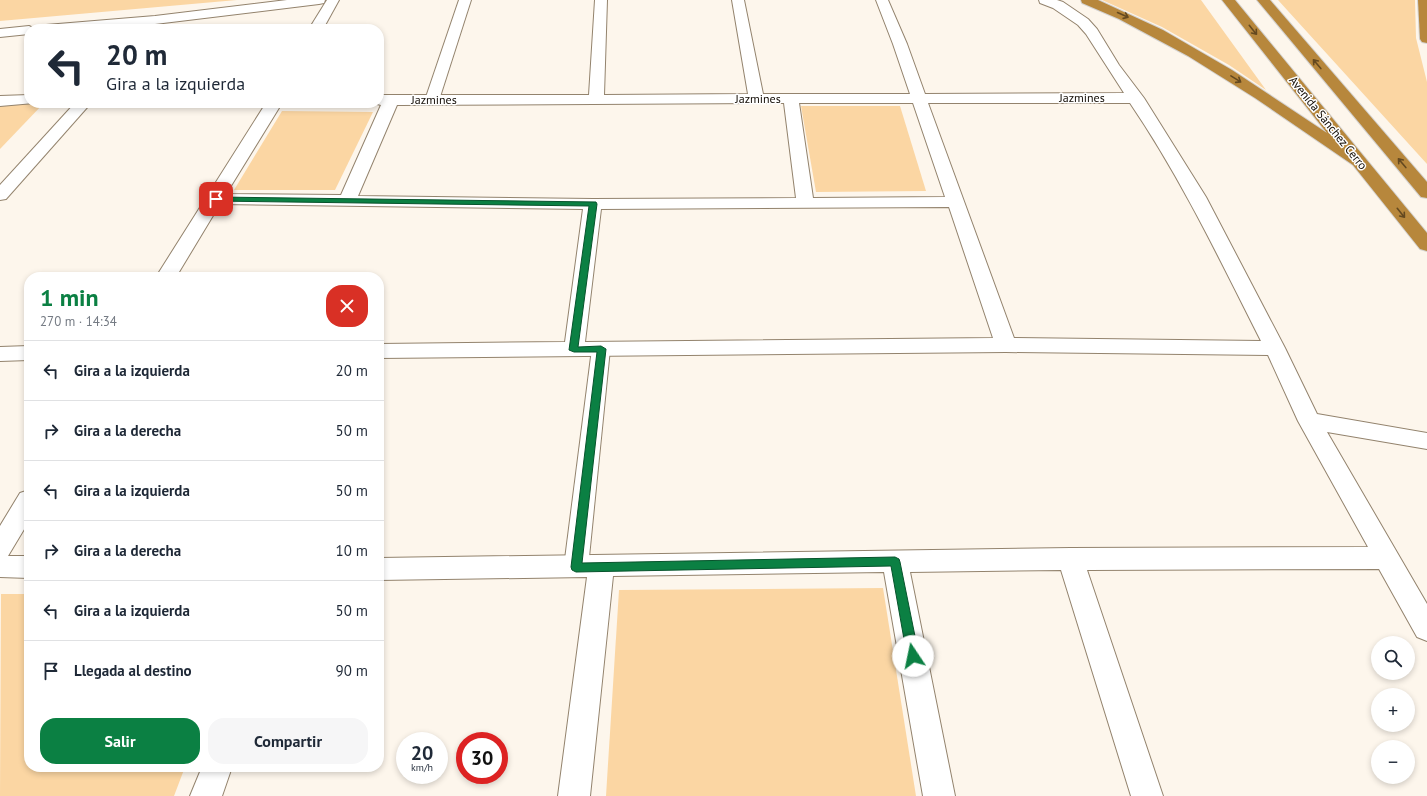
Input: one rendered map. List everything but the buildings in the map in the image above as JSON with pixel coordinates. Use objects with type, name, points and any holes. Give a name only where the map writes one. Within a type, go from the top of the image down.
[{"type":"highway","points":[[1087,0],[1123,15],[1173,40],[1270,100],[1358,161]]},
{"type":"highway","name":"Avenida Sánchez Cerro","points":[[1228,0],[1427,245]]},
{"type":"highway","points":[[1263,0],[1427,193]]},
{"type":"highway","points":[[1424,0],[1427,39]]},
{"type":"street","points":[[158,24],[318,0]]},
{"type":"street","points":[[319,24],[332,0]]},
{"type":"street","points":[[596,100],[601,0]]},
{"type":"street","points":[[738,0],[756,99]]},
{"type":"street","points":[[882,0],[900,44],[1006,345]]},
{"type":"street","points":[[1045,0],[1058,5],[1084,22],[1092,32],[1112,65],[1136,98],[1197,197],[1275,348],[1309,422],[1388,558],[1427,629]]},
{"type":"street","points":[[0,33],[24,31]]},
{"type":"street","name":"Jazmines","points":[[385,100],[1136,98]]},
{"type":"street","points":[[790,99],[805,203]]},
{"type":"street","points":[[0,101],[24,100]]},
{"type":"street","points":[[0,195],[78,108]]},
{"type":"street","points":[[169,272],[216,199],[271,108]]},
{"type":"street","points":[[347,201],[382,108]]},
{"type":"street","points":[[216,199],[593,204],[956,202]]},
{"type":"street","points":[[574,350],[593,204]]},
{"type":"street","points":[[384,351],[1006,345],[1275,348]]},
{"type":"street","points":[[0,354],[24,353]]},
{"type":"street","points":[[1309,422],[1427,441]]},
{"type":"street","points":[[0,548],[24,508]]},
{"type":"street","points":[[384,569],[1071,559],[1388,558]]},
{"type":"street","points":[[1071,559],[1147,796]]},
{"type":"street","points":[[895,562],[939,796]]},
{"type":"street","points":[[0,566],[24,566]]},
{"type":"street","points":[[574,796],[589,567]]},
{"type":"street","points":[[206,796],[215,772]]},
{"type":"lane","points":[[432,100],[466,0]]},
{"type":"lane","points":[[589,567],[601,349]]},
{"type":"shaded area","points":[[0,0],[237,0],[0,21]]},
{"type":"shaded area","points":[[1102,0],[1201,0],[1266,90],[1229,65],[1162,27]]},
{"type":"shaded area","points":[[1278,0],[1415,0],[1416,38],[1427,82],[1427,164]]},
{"type":"shaded area","points":[[24,103],[24,108],[39,108],[0,149],[0,104]]},
{"type":"shaded area","points":[[801,106],[900,106],[926,191],[816,192]]},
{"type":"shaded area","points":[[282,111],[373,112],[335,190],[234,190]]},
{"type":"shaded area","points":[[883,588],[916,796],[606,796],[619,590]]},
{"type":"shaded area","points":[[1,594],[24,594],[24,772],[183,772],[174,796],[0,796]]},
{"type":"route","points":[[216,199],[593,204],[574,350],[601,349],[576,567],[895,562],[913,656]]}]
